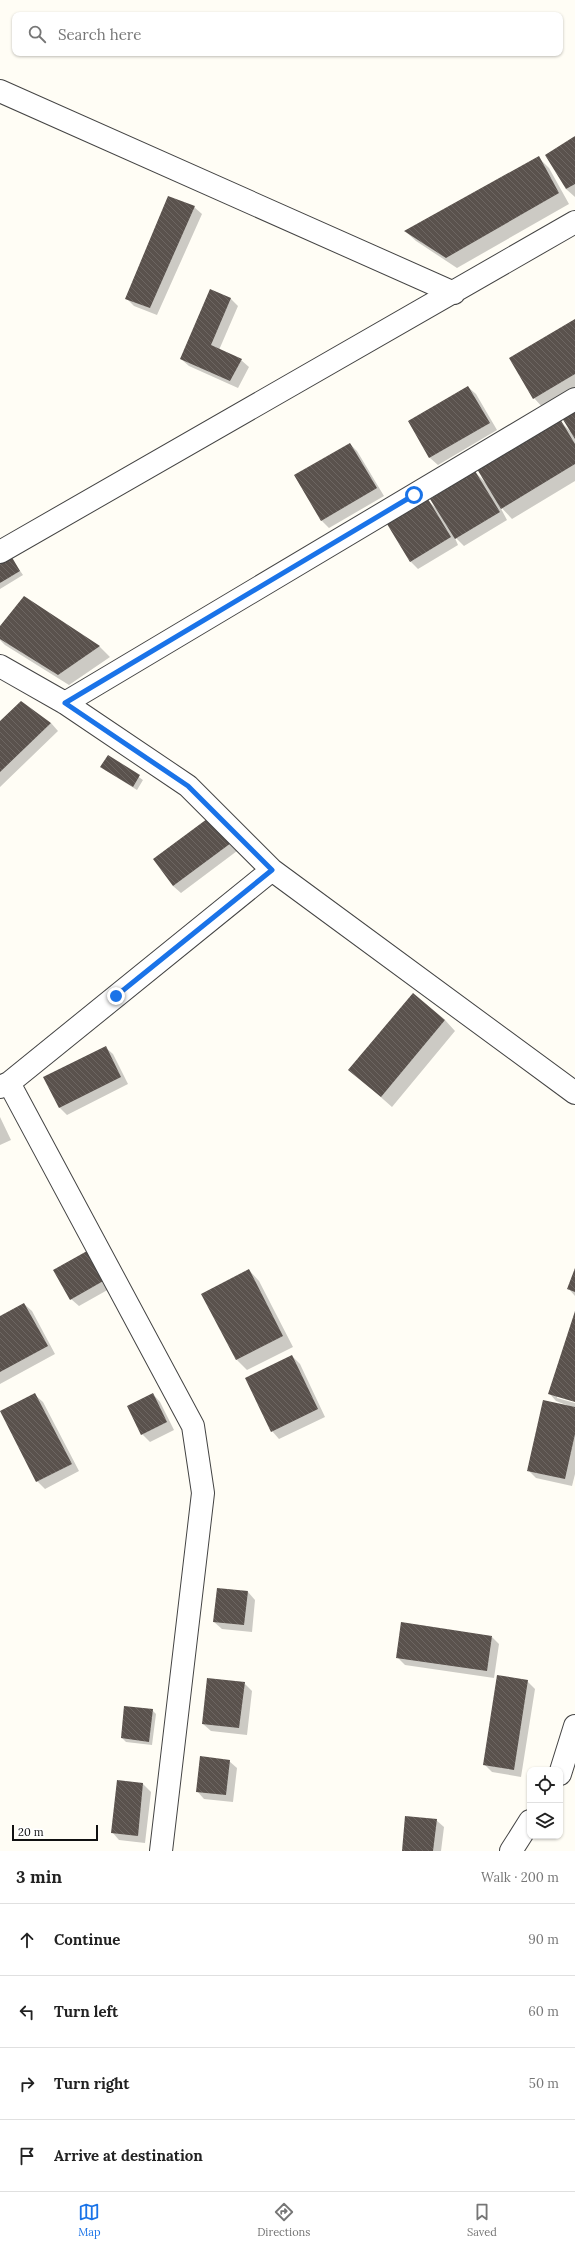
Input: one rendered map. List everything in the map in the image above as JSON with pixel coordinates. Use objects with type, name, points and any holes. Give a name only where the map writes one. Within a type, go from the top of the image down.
[{"type":"street","points":[[0,91],[454,293]]},
{"type":"street","points":[[0,552],[454,293],[575,222]]},
{"type":"street","points":[[65,703],[575,399]]},
{"type":"street","points":[[0,666],[65,703],[188,786],[272,870],[575,1093]]},
{"type":"street","points":[[162,1851],[203,1493],[193,1426],[4,1085],[272,870]]},
{"type":"street","points":[[562,1767],[575,1726]]},
{"type":"street","points":[[511,1851],[527,1826]]},
{"type":"building","points":[[575,136],[575,184],[566,189],[545,155]]},
{"type":"building","points":[[539,156],[559,193],[446,258],[404,231]]},
{"type":"building","points":[[168,196],[195,206],[150,308],[125,299]]},
{"type":"building","points":[[210,289],[231,298],[211,345],[242,359],[230,381],[180,359]]},
{"type":"building","points":[[575,319],[575,374],[533,399],[509,358]]},
{"type":"building","points":[[468,386],[490,423],[429,458],[408,421]]},
{"type":"building","points":[[575,411],[575,439],[562,418]]},
{"type":"building","points":[[560,419],[575,444],[575,464],[501,509],[477,469]]},
{"type":"building","points":[[350,443],[377,488],[321,521],[294,475]]},
{"type":"building","points":[[475,471],[500,512],[455,539],[430,499]]},
{"type":"building","points":[[428,499],[451,537],[410,562],[387,524]]},
{"type":"building","points":[[10,554],[20,571],[0,583],[0,559]]},
{"type":"building","points":[[24,596],[100,646],[58,675],[0,639],[0,626]]},
{"type":"building","points":[[21,701],[51,723],[0,772],[0,721]]},
{"type":"building","points":[[108,755],[140,775],[133,787],[100,767]]},
{"type":"building","points":[[211,816],[231,843],[173,886],[153,859]]},
{"type":"building","points":[[413,993],[445,1020],[381,1097],[348,1070]]},
{"type":"building","points":[[106,1046],[121,1077],[59,1108],[43,1077]]},
{"type":"building","points":[[87,1251],[105,1280],[70,1300],[53,1270]]},
{"type":"building","points":[[575,1268],[575,1292],[567,1289]]},
{"type":"building","points":[[249,1269],[283,1336],[236,1360],[201,1294]]},
{"type":"building","points":[[24,1303],[48,1346],[0,1372],[0,1316]]},
{"type":"building","points":[[575,1311],[575,1402],[548,1394]]},
{"type":"building","points":[[292,1355],[318,1409],[271,1432],[245,1378]]},
{"type":"building","points":[[35,1393],[72,1464],[36,1482],[0,1411]]},
{"type":"building","points":[[153,1393],[167,1422],[141,1435],[127,1406]]},
{"type":"building","points":[[543,1400],[575,1407],[575,1434],[565,1479],[527,1471]]},
{"type":"building","points":[[217,1588],[248,1591],[244,1625],[213,1622]]},
{"type":"building","points":[[401,1622],[492,1636],[487,1671],[396,1658]]},
{"type":"building","points":[[497,1675],[528,1680],[514,1770],[483,1765]]},
{"type":"building","points":[[207,1678],[245,1682],[239,1728],[202,1724]]},
{"type":"building","points":[[124,1706],[153,1709],[149,1742],[121,1738]]},
{"type":"building","points":[[200,1756],[230,1760],[226,1795],[196,1792]]},
{"type":"building","points":[[117,1780],[143,1783],[138,1836],[111,1833]]},
{"type":"building","points":[[405,1816],[437,1819],[433,1851],[402,1851]]},
{"type":"route","points":[[116,996],[272,870],[188,786],[65,703],[414,495]]}]
